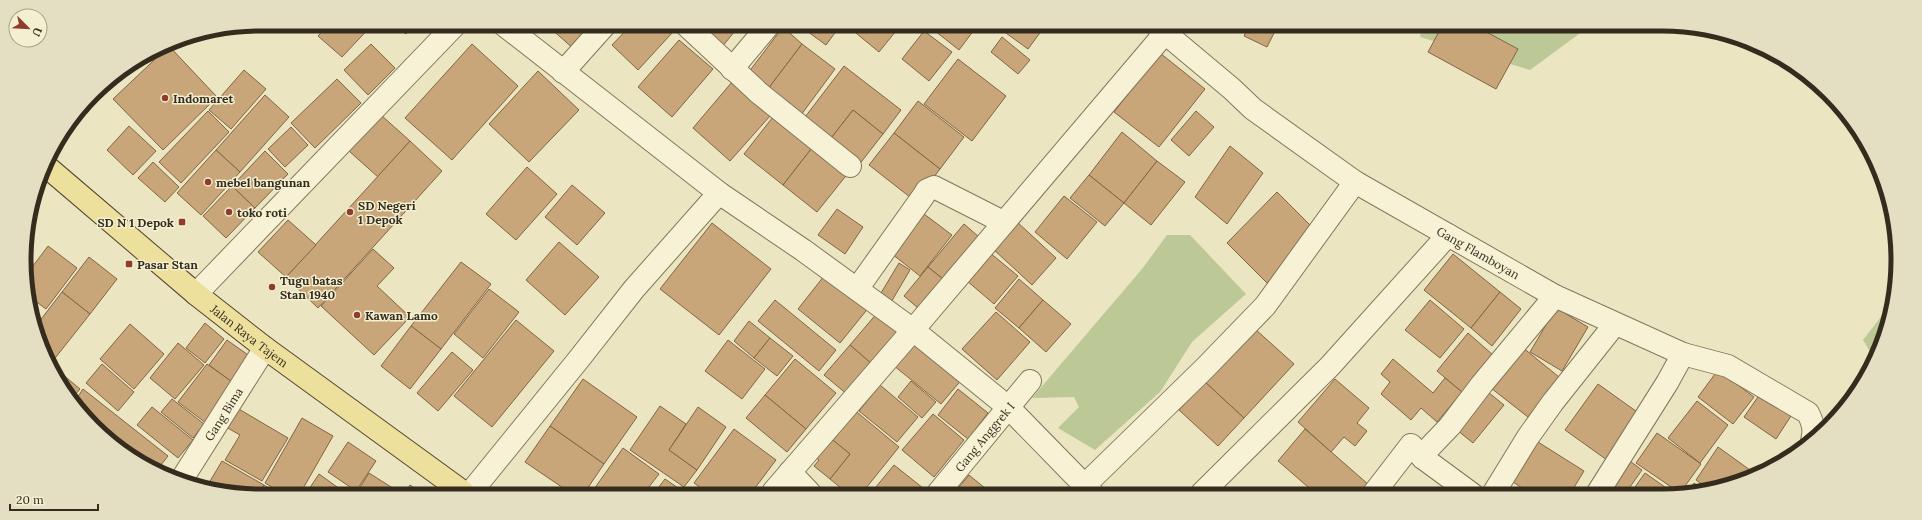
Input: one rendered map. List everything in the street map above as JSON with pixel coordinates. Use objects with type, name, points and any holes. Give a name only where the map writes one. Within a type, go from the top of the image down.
[{"type":"main road","name":"Jalan Raya Tajem","points":[[50,169],[196,294],[265,348],[460,489]]},
{"type":"street","points":[[196,294],[449,31]]},
{"type":"street","points":[[512,31],[719,193],[913,330],[1008,407],[1089,489],[1265,306],[1355,182]]},
{"type":"street","points":[[563,72],[600,31]]},
{"type":"street","points":[[692,31],[732,69],[850,166]]},
{"type":"street","points":[[732,69],[764,31]]},
{"type":"street","points":[[776,489],[913,330],[1160,31]]},
{"type":"street","name":"Gang Flamboyan","points":[[1162,31],[1232,88],[1253,108],[1355,182],[1555,296],[1683,354],[1728,366],[1808,413],[1813,422],[1814,431]]},
{"type":"street","points":[[857,289],[927,190],[934,187],[1003,222]]},
{"type":"street","points":[[473,489],[634,289],[719,193]]},
{"type":"street","points":[[1206,489],[1330,366],[1448,235]]},
{"type":"street","points":[[1423,458],[1428,449],[1450,426],[1482,384],[1555,296]]},
{"type":"street","points":[[1496,489],[1528,437],[1615,324]]},
{"type":"street","name":"Gang Bima","points":[[184,476],[265,348]]},
{"type":"street","points":[[1600,489],[1683,354]]},
{"type":"street","name":"Gang Anggrek I","points":[[941,489],[1030,381]]},
{"type":"street","points":[[1378,489],[1411,445],[1423,458],[1465,489]]},
{"type":"street","points":[[790,472],[807,489]]},
{"type":"green space","points":[[1421,31],[1583,31],[1530,70],[1420,37]]},
{"type":"green space","points":[[1167,235],[1190,235],[1246,294],[1192,342],[1160,392],[1095,450],[1058,428],[1079,407],[1074,397],[1032,398],[1142,269]]},
{"type":"green space","points":[[1885,311],[1879,334],[1871,353],[1863,340]]},
{"type":"building","points":[[323,31],[366,31],[342,57],[318,36]]},
{"type":"building","points":[[554,31],[589,31],[575,50]]},
{"type":"building","points":[[625,31],[670,31],[672,33],[638,70],[612,45]]},
{"type":"building","points":[[701,31],[735,31],[721,48]]},
{"type":"building","points":[[780,31],[787,31],[802,44],[768,89],[748,73]]},
{"type":"building","points":[[807,31],[836,31],[826,45]]},
{"type":"building","points":[[853,31],[896,31],[879,52]]},
{"type":"building","points":[[924,31],[952,52],[929,81],[902,59]]},
{"type":"building","points":[[935,31],[973,31],[959,50]]},
{"type":"building","points":[[1003,31],[1041,31],[1028,49]]},
{"type":"building","points":[[1246,31],[1275,31],[1267,47],[1244,36]]},
{"type":"building","points":[[1439,31],[1485,31],[1518,49],[1496,89],[1428,52]]},
{"type":"building","points":[[1002,37],[1030,60],[1018,74],[991,52]]},
{"type":"building","points":[[679,40],[713,69],[672,117],[638,87]]},
{"type":"building","points":[[371,44],[395,68],[368,95],[344,70]]},
{"type":"building","points":[[472,44],[518,86],[452,160],[405,118]]},
{"type":"building","points":[[802,44],[835,69],[801,115],[768,89]]},
{"type":"building","name":"Indomaret","points":[[171,48],[217,97],[163,150],[113,99],[160,54]]},
{"type":"building","points":[[1160,53],[1205,89],[1159,147],[1114,112]]},
{"type":"building","points":[[958,59],[1006,96],[972,141],[924,104]]},
{"type":"building","points":[[844,66],[901,110],[883,134],[853,110],[828,142],[802,121]]},
{"type":"building","points":[[244,70],[266,89],[231,129],[209,110]]},
{"type":"building","points":[[538,71],[579,110],[529,162],[489,124]]},
{"type":"building","points":[[337,79],[361,103],[315,148],[291,123]]},
{"type":"building","points":[[732,82],[770,116],[730,161],[693,128]]},
{"type":"building","points":[[265,95],[289,117],[240,172],[216,150]]},
{"type":"building","points":[[918,101],[964,137],[940,169],[894,133]]},
{"type":"building","points":[[853,110],[883,134],[858,166],[828,142]]},
{"type":"building","points":[[208,111],[229,132],[181,183],[159,162]]},
{"type":"building","points":[[1196,111],[1214,127],[1189,156],[1171,140]]},
{"type":"building","points":[[776,113],[815,144],[783,185],[744,154]]},
{"type":"building","points":[[381,115],[410,141],[378,177],[349,151]]},
{"type":"building","points":[[129,126],[156,151],[133,175],[107,150]]},
{"type":"building","points":[[291,127],[308,145],[285,167],[268,149]]},
{"type":"building","points":[[1122,132],[1157,161],[1124,203],[1089,175]]},
{"type":"building","points":[[894,133],[940,169],[915,201],[869,165]]},
{"type":"building","points":[[410,141],[442,171],[318,308],[286,277]]},
{"type":"building","points":[[815,144],[849,172],[817,212],[783,185]]},
{"type":"building","points":[[1230,146],[1263,173],[1227,224],[1195,197]]},
{"type":"building","name":"mebel bangunan","points":[[216,150],[240,172],[201,215],[177,193]]},
{"type":"building","points":[[265,151],[288,174],[255,208],[232,186]]},
{"type":"building","points":[[1157,161],[1185,182],[1151,225],[1124,203]]},
{"type":"building","points":[[153,162],[179,187],[165,202],[138,178]]},
{"type":"building","points":[[527,167],[557,194],[516,240],[486,214]]},
{"type":"building","points":[[1089,175],[1124,203],[1105,226],[1070,198]]},
{"type":"building","points":[[572,185],[605,213],[577,245],[545,217]]},
{"type":"building","name":"toko roti","points":[[232,186],[255,208],[226,238],[203,216]]},
{"type":"building","points":[[1277,192],[1317,232],[1267,283],[1227,243]]},
{"type":"building","points":[[1064,196],[1097,222],[1067,259],[1035,232]]},
{"type":"building","points":[[837,209],[863,227],[845,254],[818,235]]},
{"type":"building","points":[[924,214],[952,235],[920,276],[892,254]]},
{"type":"building","points":[[288,220],[316,245],[286,277],[258,252]]},
{"type":"building","points":[[1016,221],[1056,258],[1032,285],[992,248]]},
{"type":"building","points":[[712,223],[771,269],[719,335],[660,289]]},
{"type":"building","points":[[964,224],[979,237],[943,279],[928,267]]},
{"type":"building","points":[[559,242],[599,277],[565,315],[526,280]]},
{"type":"building","points":[[48,246],[77,268],[46,309],[34,300],[31,269]]},
{"type":"building","points":[[373,249],[394,268],[377,286],[410,317],[374,355],[321,306]]},
{"type":"building","points":[[989,252],[1018,276],[994,304],[966,280]]},
{"type":"building","points":[[1453,254],[1500,292],[1471,328],[1424,290]]},
{"type":"building","points":[[89,257],[117,279],[90,314],[62,292]]},
{"type":"building","points":[[461,262],[491,284],[441,349],[411,326]]},
{"type":"building","points":[[899,263],[910,270],[890,304],[878,298]]},
{"type":"building","points":[[928,267],[943,279],[918,308],[904,296]]},
{"type":"building","points":[[828,271],[870,306],[840,343],[798,309]]},
{"type":"building","points":[[1019,279],[1043,300],[1019,328],[995,308]]},
{"type":"building","points":[[489,289],[519,312],[483,358],[454,334]]},
{"type":"building","points":[[62,292],[90,314],[54,359],[48,348],[40,321]]},
{"type":"building","points":[[1500,292],[1521,309],[1492,346],[1471,328]]},
{"type":"building","points":[[775,300],[836,350],[819,371],[758,321]]},
{"type":"building","points":[[1043,300],[1071,324],[1046,352],[1019,328]]},
{"type":"building","points":[[1430,300],[1464,329],[1440,358],[1405,330]]},
{"type":"building","points":[[1556,308],[1588,327],[1562,371],[1530,352]]},
{"type":"building","points":[[878,312],[901,332],[873,365],[850,345]]},
{"type":"building","points":[[996,312],[1030,342],[997,380],[962,349]]},
{"type":"building","points":[[516,320],[554,351],[492,427],[454,396]]},
{"type":"building","points":[[749,321],[770,338],[754,358],[734,341]]},
{"type":"building","points":[[205,323],[224,339],[205,363],[186,348]]},
{"type":"building","points":[[130,324],[164,354],[134,389],[100,359]]},
{"type":"building","points":[[411,326],[441,349],[410,389],[381,366]]},
{"type":"building","points":[[1255,329],[1294,364],[1244,418],[1205,382]]},
{"type":"building","points":[[1468,333],[1493,355],[1462,392],[1437,371]]},
{"type":"building","points":[[770,338],[793,356],[777,376],[754,358]]},
{"type":"building","points":[[916,338],[963,378],[941,404],[893,365]]},
{"type":"building","points":[[227,340],[251,357],[232,382],[209,365]]},
{"type":"building","points":[[728,340],[765,369],[742,399],[705,371]]},
{"type":"building","points":[[178,343],[204,365],[175,399],[150,378]]},
{"type":"building","points":[[850,345],[873,365],[848,395],[824,375]]},
{"type":"building","points":[[1522,347],[1559,377],[1528,417],[1491,388]]},
{"type":"building","points":[[452,352],[473,370],[438,411],[417,393]]},
{"type":"building","points":[[795,359],[836,393],[806,429],[765,395]]},
{"type":"building","points":[[1393,359],[1433,393],[1445,378],[1462,392],[1437,422],[1421,408],[1411,420],[1381,394],[1390,382],[1381,374]]},
{"type":"building","points":[[102,364],[134,392],[118,411],[86,383]]},
{"type":"building","points":[[207,364],[235,384],[206,423],[178,402]]},
{"type":"building","points":[[1718,370],[1754,397],[1733,424],[1698,397]]},
{"type":"building","points":[[62,374],[80,389],[75,395]]},
{"type":"building","points":[[583,379],[637,417],[604,464],[550,426]]},
{"type":"building","points":[[1335,379],[1369,408],[1357,423],[1367,431],[1355,446],[1344,437],[1331,452],[1298,422]]},
{"type":"building","points":[[911,381],[936,402],[922,418],[898,397]]},
{"type":"building","points":[[1205,382],[1244,418],[1218,446],[1179,410]]},
{"type":"building","points":[[1598,384],[1640,414],[1607,460],[1565,430]]},
{"type":"building","points":[[880,385],[918,417],[897,442],[859,411]]},
{"type":"building","points":[[1483,388],[1504,405],[1473,443],[1452,426]]},
{"type":"building","points":[[83,389],[168,456],[160,466],[145,458],[109,432],[98,422],[77,398]]},
{"type":"building","points":[[958,389],[988,413],[968,439],[938,415]]},
{"type":"building","points":[[1760,394],[1791,416],[1776,439],[1744,417]]},
{"type":"building","points":[[765,395],[806,429],[787,452],[746,418]]},
{"type":"building","points":[[172,399],[204,424],[193,438],[161,412]]},
{"type":"building","points":[[1697,401],[1728,425],[1700,463],[1668,438]]},
{"type":"building","points":[[660,406],[686,424],[669,450],[697,470],[684,487],[630,450]]},
{"type":"building","points":[[152,407],[193,440],[178,458],[137,425]]},
{"type":"building","points":[[698,407],[726,427],[697,470],[669,450]]},
{"type":"building","points":[[237,408],[288,438],[262,481],[225,460],[240,435],[226,427]]},
{"type":"building","points":[[852,408],[899,447],[865,489],[842,489],[830,479],[850,454],[829,437]]},
{"type":"building","points":[[933,414],[964,440],[934,477],[902,450]]},
{"type":"building","points":[[302,418],[333,436],[303,489],[275,489],[265,483]]},
{"type":"building","points":[[550,426],[604,464],[587,489],[565,489],[525,462]]},
{"type":"building","points":[[734,429],[776,460],[754,489],[703,489],[694,483]]},
{"type":"building","points":[[1305,429],[1369,485],[1366,489],[1310,489],[1278,461]]},
{"type":"building","points":[[1657,433],[1701,464],[1684,488],[1674,489],[1636,463]]},
{"type":"building","points":[[829,437],[850,454],[830,479],[814,466],[819,460],[810,453]]},
{"type":"building","points":[[348,442],[376,461],[357,489],[353,489],[328,472]]},
{"type":"building","points":[[1538,442],[1584,471],[1573,489],[1524,489],[1513,482]]},
{"type":"building","points":[[1718,447],[1752,471],[1707,485],[1704,485],[1696,480]]},
{"type":"building","points":[[623,448],[659,474],[647,489],[594,489]]},
{"type":"building","points":[[1627,459],[1642,470],[1629,489],[1613,489],[1609,486]]},
{"type":"building","points":[[222,461],[264,485],[262,489],[245,489],[209,483]]},
{"type":"building","points":[[894,465],[924,489],[874,489]]},
{"type":"building","points":[[369,473],[394,489],[359,489]]},
{"type":"building","points":[[1645,473],[1668,489],[1662,489],[1634,489]]},
{"type":"building","points":[[319,474],[340,489],[309,489]]},
{"type":"building","points":[[969,475],[986,489],[957,489]]},
{"type":"building","points":[[665,479],[680,489],[657,489]]},
{"type":"building","points":[[1694,483],[1698,486],[1692,487]]},
{"type":"building","points":[[264,485],[270,489],[262,489]]},
{"type":"building","points":[[410,485],[416,489],[408,489]]},
{"type":"place","name":"Indomaret","points":[[165,98]]},
{"type":"place","name":"mebel bangunan","points":[[208,182]]},
{"type":"place","name":"toko roti","points":[[229,212]]},
{"type":"place","name":"SD Negeri 1 Depok","points":[[350,212]]},
{"type":"place","name":"SD N 1 Depok","points":[[182,222]]},
{"type":"place","name":"Pasar Stan","points":[[129,264]]},
{"type":"place","name":"Tugu batas Stan 1940","points":[[272,287]]},
{"type":"place","name":"Kawan Lamo","points":[[357,315]]}]
